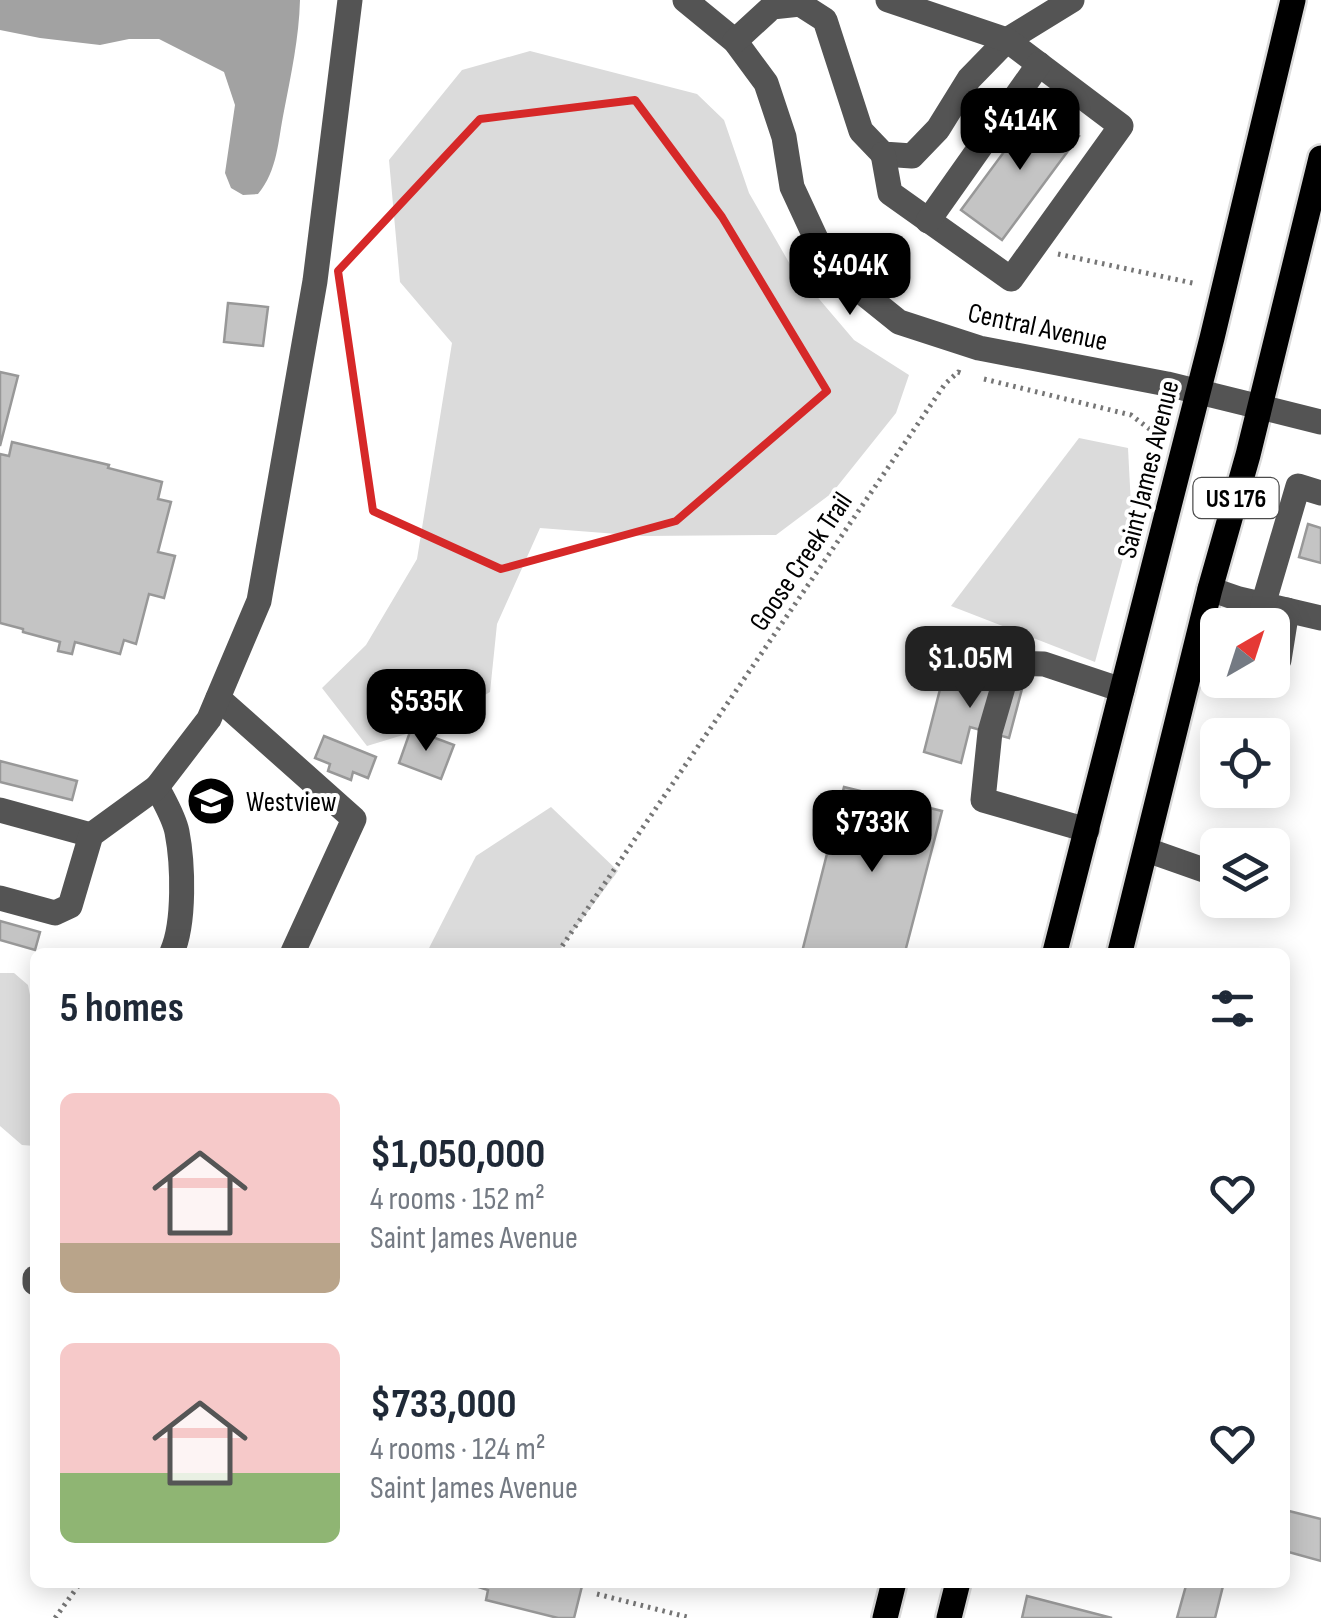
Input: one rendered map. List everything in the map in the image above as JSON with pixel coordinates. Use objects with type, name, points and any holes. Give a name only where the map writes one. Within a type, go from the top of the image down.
[{"type":"main road","name":"Saint James Avenue","points":[[1056,948],[1293,0]]},
{"type":"main road","name":"US 176","points":[[1121,948],[1210,589],[1315,205],[1321,158]]},
{"type":"main road","points":[[949,1618],[956,1588]]},
{"type":"street","points":[[0,898],[55,912],[70,906],[91,835],[157,787],[209,718],[259,601],[315,281],[350,0]]},
{"type":"street","name":"Central Avenue","points":[[685,0],[735,41],[766,84],[784,137],[792,187],[818,243],[854,285],[899,322],[979,348],[1198,391],[1321,422]]},
{"type":"street","points":[[735,41],[773,4],[800,4],[824,20],[861,131],[882,154],[890,193],[1011,278],[1121,126],[1007,40],[888,0]]},
{"type":"street","points":[[882,154],[912,156],[938,130],[968,79],[1007,40],[1072,0]]},
{"type":"street","points":[[928,221],[1039,64]]},
{"type":"street","points":[[1210,589],[1275,608],[1298,486],[1321,493]]},
{"type":"street","points":[[1290,611],[1321,618]]},
{"type":"street","points":[[1087,830],[983,800],[990,732],[1010,663],[1044,664],[1122,690]]},
{"type":"street","points":[[218,698],[354,819],[295,948]]},
{"type":"street","points":[[157,787],[177,829],[182,898],[179,938],[174,948]]},
{"type":"street","points":[[0,810],[91,835]]},
{"type":"street","points":[[1146,850],[1200,869]]},
{"type":"path","points":[[1032,248],[1197,284]]},
{"type":"path","name":"Goose Creek Trail","points":[[561,948],[945,384],[958,372],[1132,415],[1160,434]]},
{"type":"path","points":[[55,1618],[78,1588]]},
{"type":"path","points":[[598,1594],[691,1618]]},
{"type":"highlighted area","points":[[635,100],[722,217],[827,391],[676,521],[501,569],[373,511],[338,271],[480,119]]},
{"type":"shaded area","points":[[0,0],[300,0],[276,154],[265,185],[258,194],[243,195],[231,188],[225,173],[235,105],[224,72],[159,39],[129,39],[100,45],[0,30]]},
{"type":"shaded area","points":[[530,51],[697,94],[724,120],[749,193],[791,266],[854,340],[909,375],[896,413],[832,493],[776,535],[643,536],[540,528],[497,624],[490,692],[426,728],[367,746],[322,688],[366,645],[417,559],[452,343],[400,282],[389,160],[462,70]]},
{"type":"shaded area","points":[[1079,438],[1128,448],[1132,525],[1095,662],[951,606]]},
{"type":"shaded area","points":[[551,807],[618,871],[561,948],[429,948],[476,856]]},
{"type":"shaded area","points":[[0,973],[14,973],[28,985],[30,995],[30,1146],[22,1145],[0,1126]]},
{"type":"building","points":[[1038,106],[1079,136],[1002,240],[961,210]]},
{"type":"building","points":[[228,303],[268,307],[263,346],[224,342]]},
{"type":"building","points":[[0,372],[18,376],[0,446]]},
{"type":"building","points":[[12,442],[162,482],[158,499],[171,502],[158,552],[175,556],[164,598],[149,594],[136,644],[124,640],[120,654],[75,642],[72,654],[58,651],[60,642],[0,623],[0,454],[9,456]]},
{"type":"building","points":[[1308,524],[1321,528],[1321,563],[1299,557]]},
{"type":"building","points":[[946,666],[1023,685],[1009,738],[970,727],[961,763],[924,752]]},
{"type":"building","points":[[411,729],[454,745],[441,779],[399,763]]},
{"type":"building","points":[[324,736],[376,757],[368,778],[353,772],[351,780],[328,771],[330,764],[315,758]]},
{"type":"building","points":[[0,761],[77,781],[72,800],[0,782]]},
{"type":"building","points":[[844,787],[942,811],[906,948],[803,948]]},
{"type":"building","points":[[0,921],[40,932],[36,948],[0,940]]},
{"type":"building","points":[[1290,1511],[1321,1519],[1321,1561],[1290,1552]]},
{"type":"building","points":[[482,1588],[582,1588],[574,1618],[558,1618],[486,1600],[488,1590]]},
{"type":"building","points":[[1185,1588],[1222,1588],[1215,1618],[1177,1618]]},
{"type":"building","points":[[1027,1596],[1112,1618],[1022,1618]]},
{"type":"place","name":"Westview","points":[[211,801]]}]
